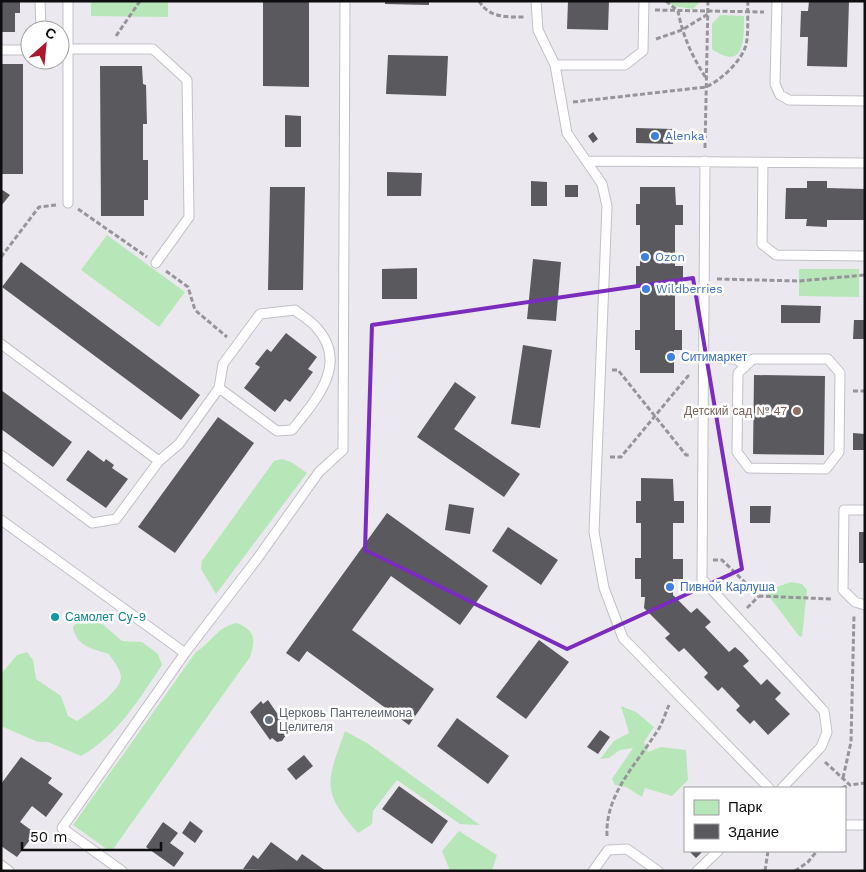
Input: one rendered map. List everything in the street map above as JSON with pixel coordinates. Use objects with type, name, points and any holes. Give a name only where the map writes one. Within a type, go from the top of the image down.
[{"type":"lane","points":[[40,1],[41,20]]},
{"type":"lane","points":[[66,20],[68,1]]},
{"type":"lane","points":[[122,871],[62,828],[185,653],[257,559],[319,472],[343,450],[345,1]]},
{"type":"lane","points":[[536,1],[538,30],[555,66],[567,133],[602,184],[607,206],[594,532],[604,588],[623,638],[768,787]]},
{"type":"lane","points":[[777,1],[775,84],[780,95],[790,100],[865,101]]},
{"type":"lane","points":[[555,66],[625,65],[643,51],[644,6]]},
{"type":"lane","points":[[70,48],[153,49],[188,80],[189,217],[156,263]]},
{"type":"lane","points":[[1,50],[20,50]]},
{"type":"lane","points":[[65,70],[68,203]]},
{"type":"lane","points":[[588,161],[865,163]]},
{"type":"lane","points":[[705,161],[702,579],[824,711],[827,732],[821,746],[783,787]]},
{"type":"lane","points":[[763,163],[762,244],[776,256],[865,256]]},
{"type":"lane","points":[[1,456],[92,523],[116,519],[159,461],[179,444],[219,388],[223,364],[260,314],[295,310],[317,328],[328,346],[331,360],[324,389],[292,430],[277,431],[219,388]]},
{"type":"lane","points":[[1,344],[159,461]]},
{"type":"lane","points":[[704,358],[737,359],[745,366]]},
{"type":"lane","points":[[753,359],[828,359],[840,373],[839,452],[826,469],[749,468],[737,452],[738,374],[745,366],[753,359]]},
{"type":"lane","points":[[865,510],[844,510],[843,590],[851,600],[865,605]]},
{"type":"lane","points":[[1,520],[185,653]]},
{"type":"lane","points":[[846,825],[865,825]]},
{"type":"lane","points":[[593,871],[608,850],[627,849],[658,871]]},
{"type":"lane","points":[[697,871],[717,852]]},
{"type":"lane","points":[[1,865],[9,871]]},
{"type":"path","points":[[107,48],[140,1]]},
{"type":"path","points":[[479,1],[484,11],[500,16],[536,17]]},
{"type":"path","points":[[666,1],[678,11],[682,30],[691,54],[707,78]]},
{"type":"path","points":[[705,161],[708,1]]},
{"type":"path","points":[[562,103],[706,87],[719,81],[746,45],[748,1]]},
{"type":"path","points":[[644,6],[678,11],[777,13]]},
{"type":"path","points":[[643,43],[682,30],[708,12]]},
{"type":"path","points":[[1,257],[39,207],[68,203],[87,213],[188,287],[195,310],[238,345]]},
{"type":"path","points":[[704,279],[799,282],[865,275]]},
{"type":"path","points":[[600,369],[618,370],[686,455],[703,455]]},
{"type":"path","points":[[597,456],[621,457],[688,376],[704,376]]},
{"type":"path","points":[[703,560],[722,560],[759,596],[851,600],[851,742],[843,778]]},
{"type":"path","points":[[608,850],[607,822],[617,790],[658,731],[675,692]]},
{"type":"path","points":[[815,753],[850,785]]},
{"type":"path","points":[[845,787],[865,783]]},
{"type":"path","points":[[765,871],[768,852]]},
{"type":"path","points":[[795,871],[808,862],[816,852]]},
{"type":"highlighted area","points":[[693,278],[742,569],[567,649],[365,550],[372,325]]},
{"type":"green space","points":[[91,1],[168,1],[168,17],[91,16]]},
{"type":"green space","points":[[668,1],[701,1],[693,9],[673,6]]},
{"type":"green space","points":[[720,15],[744,16],[743,43],[737,55],[731,57],[712,49],[712,24]]},
{"type":"green space","points":[[107,235],[185,292],[159,327],[81,270]]},
{"type":"green space","points":[[799,269],[859,269],[859,297],[799,296]]},
{"type":"green space","points":[[282,459],[291,462],[307,473],[216,594],[201,569],[202,561],[274,461]]},
{"type":"green space","points":[[791,582],[802,584],[807,590],[802,637],[799,636],[765,591]]},
{"type":"green space","points":[[79,620],[99,621],[122,641],[142,642],[158,654],[162,665],[117,727],[106,738],[81,756],[48,742],[38,742],[1,726],[1,674],[17,655],[27,652],[33,660],[36,679],[61,696],[68,716],[77,721],[103,702],[115,689],[121,678],[118,668],[109,654],[81,643],[73,627]]},
{"type":"green space","points":[[237,623],[251,632],[253,646],[250,657],[111,852],[73,825],[196,652],[225,627]]},
{"type":"green space","points":[[621,706],[636,712],[654,727],[644,742],[648,752],[661,747],[686,750],[688,780],[672,796],[645,788],[642,797],[626,787],[615,785],[612,779],[633,748],[620,750],[609,758],[600,759],[614,741],[629,733]]},
{"type":"green space","points":[[345,731],[367,743],[480,825],[460,824],[397,780],[373,811],[372,824],[358,833],[337,806],[332,795],[331,774]]},
{"type":"green space","points":[[459,831],[497,855],[492,871],[450,871],[442,851]]},
{"type":"building","points":[[1,1],[20,1],[20,13],[15,13],[15,32],[1,32]]},
{"type":"building","points":[[263,1],[309,1],[309,87],[263,86]]},
{"type":"building","points":[[385,1],[429,1],[429,5],[385,4]]},
{"type":"building","points":[[568,1],[609,1],[608,30],[567,29]]},
{"type":"building","points":[[809,1],[849,1],[847,67],[807,66],[808,37],[800,37],[801,11],[808,11]]},
{"type":"building","points":[[388,55],[448,56],[446,96],[386,94]]},
{"type":"building","points":[[1,64],[20,64],[20,70],[23,70],[23,174],[1,174]]},
{"type":"building","points":[[100,66],[142,66],[143,84],[146,85],[147,124],[143,124],[143,160],[148,160],[148,200],[144,200],[144,216],[101,216]]},
{"type":"building","points":[[285,115],[301,116],[301,147],[285,147]]},
{"type":"building","name":"Alenka","points":[[636,128],[673,129],[673,144],[636,143]]},
{"type":"building","points":[[593,132],[598,139],[593,143],[588,136]]},
{"type":"building","points":[[387,172],[422,173],[421,196],[387,196]]},
{"type":"building","points":[[531,181],[547,182],[547,206],[531,206]]},
{"type":"building","points":[[807,181],[827,181],[827,188],[865,189],[865,220],[827,220],[827,227],[806,226],[807,219],[785,219],[786,188],[807,188]]},
{"type":"building","points":[[565,185],[578,185],[578,197],[565,197]]},
{"type":"building","points":[[270,187],[305,187],[303,290],[268,290]]},
{"type":"building","points":[[640,187],[675,187],[676,205],[683,205],[683,225],[675,225],[675,266],[683,266],[683,286],[675,286],[675,330],[682,330],[682,350],[674,350],[674,373],[640,373],[640,350],[635,350],[635,330],[640,330],[640,286],[636,286],[636,266],[640,266],[640,225],[636,225],[636,204],[640,204]]},
{"type":"building","points":[[1,189],[10,195],[1,206]]},
{"type":"building","points":[[533,259],[561,262],[556,321],[527,319]]},
{"type":"building","points":[[21,262],[200,395],[181,420],[2,287]]},
{"type":"building","points":[[417,268],[417,299],[382,299],[382,269]]},
{"type":"building","points":[[781,305],[821,306],[820,323],[781,323]]},
{"type":"building","points":[[854,320],[865,320],[865,339],[853,339]]},
{"type":"building","points":[[286,333],[317,357],[308,369],[313,372],[290,402],[285,399],[275,412],[244,388],[260,367],[255,364],[267,349],[271,352]]},
{"type":"building","points":[[523,345],[552,350],[540,428],[511,424]]},
{"type":"building","points":[[754,375],[825,376],[824,455],[753,454]]},
{"type":"building","points":[[455,382],[476,397],[454,429],[520,474],[504,497],[417,437]]},
{"type":"building","points":[[1,390],[72,442],[53,467],[1,429]]},
{"type":"building","points":[[218,417],[254,443],[175,553],[138,527]]},
{"type":"building","points":[[853,433],[865,434],[865,450],[853,450]]},
{"type":"building","points":[[88,450],[104,462],[106,459],[114,465],[112,468],[128,479],[106,508],[66,480]]},
{"type":"building","points":[[641,478],[673,479],[674,501],[684,501],[684,523],[673,523],[673,559],[683,559],[683,579],[673,579],[673,595],[691,613],[697,608],[711,622],[705,627],[729,652],[735,647],[742,653],[749,661],[743,666],[761,685],[767,679],[781,693],[775,699],[790,714],[768,735],[754,720],[750,724],[736,710],[740,706],[722,687],[718,691],[704,677],[708,673],[684,648],[679,652],[665,638],[670,634],[644,608],[645,597],[641,597],[641,579],[635,579],[635,558],[641,558],[641,523],[636,523],[636,501],[641,501]]},
{"type":"building","points":[[449,504],[474,508],[470,534],[445,530]]},
{"type":"building","points":[[750,506],[771,506],[770,523],[750,523]]},
{"type":"building","points":[[387,513],[488,586],[460,625],[391,576],[352,630],[434,689],[409,725],[307,651],[299,662],[286,653]]},
{"type":"building","points":[[508,527],[558,560],[541,585],[492,551]]},
{"type":"building","points":[[859,532],[865,532],[865,563],[859,563]]},
{"type":"building","points":[[539,640],[569,662],[526,719],[496,697]]},
{"type":"building","name":"Церковь Пантелеимона Целителя","points":[[268,700],[287,728],[284,730],[286,735],[282,741],[277,742],[272,738],[270,740],[250,712],[261,701],[263,704]]},
{"type":"building","points":[[457,718],[509,756],[488,784],[437,746]]},
{"type":"building","points":[[600,730],[610,737],[598,754],[587,747]]},
{"type":"building","points":[[304,755],[313,766],[296,780],[287,769]]},
{"type":"building","points":[[21,757],[52,778],[48,783],[63,794],[46,817],[32,806],[20,822],[35,833],[17,857],[1,846],[1,784]]},
{"type":"building","points":[[399,786],[448,821],[432,844],[382,809]]},
{"type":"building","points":[[190,821],[203,831],[195,843],[182,833]]},
{"type":"building","points":[[163,822],[178,833],[170,843],[184,853],[174,867],[146,847]]},
{"type":"building","points":[[271,842],[297,861],[302,854],[326,871],[243,869],[253,855],[258,859]]},
{"type":"building","points":[[690,852],[702,852],[696,858]]},
{"type":"place","name":"Alenka","points":[[655,136]]},
{"type":"place","name":"Ozon","points":[[645,257]]},
{"type":"place","name":"Wildberries","points":[[646,289]]},
{"type":"place","name":"Ситимаркет","points":[[671,357]]},
{"type":"place","name":"Детский сад № 47","points":[[797,411]]},
{"type":"place","name":"Пивной Карлуша","points":[[670,587]]},
{"type":"place","name":"Самолет Су-9","points":[[55,617]]},
{"type":"place","name":"Церковь Пантелеимона Целителя","points":[[269,720]]}]
